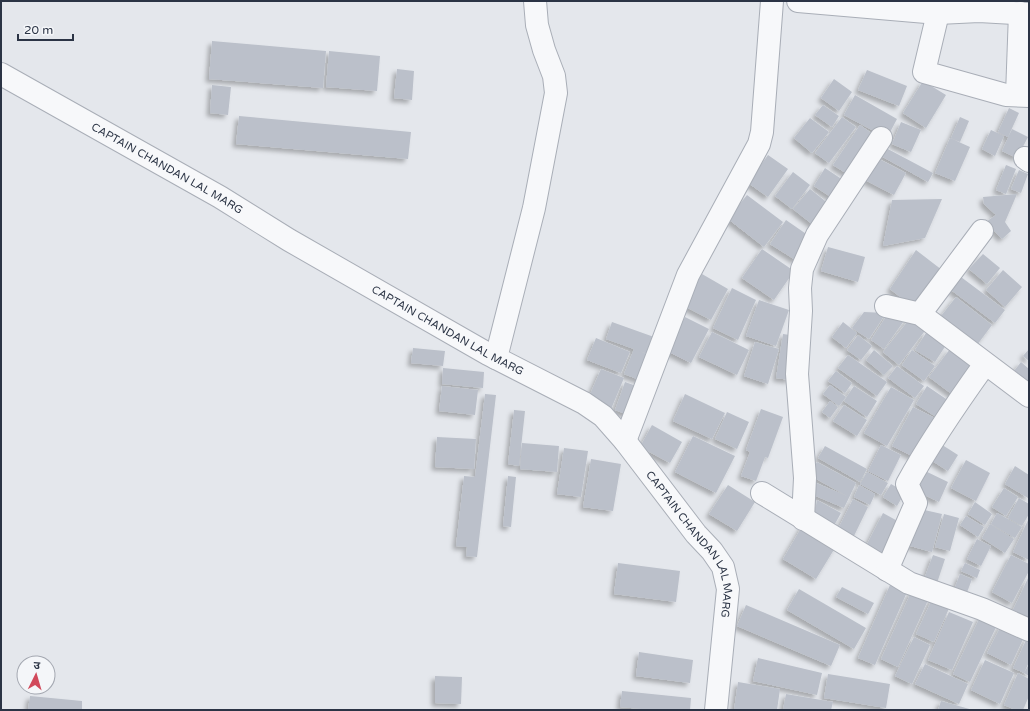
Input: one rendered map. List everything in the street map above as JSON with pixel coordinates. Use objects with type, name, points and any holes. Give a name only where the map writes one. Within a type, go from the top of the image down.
[{"type":"street","points":[[496,358],[534,208],[556,93],[554,76],[544,50],[537,25],[535,1]]},
{"type":"street","points":[[625,441],[688,275],[758,144],[762,132],[772,1]]},
{"type":"street","points":[[798,1],[938,13],[979,11],[1024,13],[1023,96],[1006,95],[924,72],[938,13]]},
{"type":"street","name":"CAPTAIN CHANDAN LAL MARG","points":[[1,74],[213,194],[296,244],[496,358],[584,403],[603,416],[625,441],[696,534],[712,551],[723,568],[728,589],[716,710]]},
{"type":"street","points":[[803,519],[804,478],[797,374],[802,269],[817,235],[881,138]]},
{"type":"street","points":[[920,314],[982,231]]},
{"type":"street","points":[[886,306],[920,314],[1029,396]]},
{"type":"street","points":[[887,570],[916,503],[908,484],[925,452],[985,364]]},
{"type":"street","points":[[762,493],[908,583],[982,609],[1029,630]]},
{"type":"building","points":[[212,41],[326,51],[323,88],[209,79]]},
{"type":"building","points":[[329,51],[380,56],[377,91],[326,87]]},
{"type":"building","points":[[397,69],[414,71],[412,100],[394,98]]},
{"type":"building","points":[[867,70],[907,86],[899,106],[858,90]]},
{"type":"building","points":[[834,79],[852,92],[839,111],[821,98]]},
{"type":"building","points":[[923,81],[946,95],[926,128],[903,113]]},
{"type":"building","points":[[212,85],[231,87],[228,115],[210,113]]},
{"type":"building","points":[[855,95],[897,119],[887,138],[844,115]]},
{"type":"building","points":[[823,105],[839,116],[832,127],[815,115]]},
{"type":"building","points":[[1009,108],[1019,113],[1008,137],[998,132]]},
{"type":"building","points":[[239,116],[411,132],[408,159],[236,144]]},
{"type":"building","points":[[842,117],[856,127],[829,163],[815,153]]},
{"type":"building","points":[[960,117],[969,121],[960,142],[951,138]]},
{"type":"building","points":[[810,118],[829,132],[812,153],[794,138]]},
{"type":"building","points":[[901,122],[921,130],[911,152],[892,144]]},
{"type":"building","points":[[860,125],[878,138],[852,177],[833,165]]},
{"type":"building","points":[[1012,129],[1028,137],[1017,158],[1002,151]]},
{"type":"building","points":[[991,130],[1004,136],[995,156],[982,149]]},
{"type":"building","points":[[950,138],[970,147],[955,181],[935,173]]},
{"type":"building","points":[[886,148],[933,173],[928,182],[881,156]]},
{"type":"building","points":[[768,155],[788,169],[768,197],[748,183]]},
{"type":"building","points":[[877,158],[906,173],[894,195],[865,180]]},
{"type":"building","points":[[1006,165],[1016,169],[1006,194],[996,190]]},
{"type":"building","points":[[825,168],[849,184],[837,201],[814,186]]},
{"type":"building","points":[[1019,170],[1028,174],[1021,193],[1011,189]]},
{"type":"building","points":[[793,172],[810,185],[792,209],[775,196]]},
{"type":"building","points":[[810,189],[834,208],[817,228],[793,209]]},
{"type":"building","points":[[1017,194],[1005,222],[1011,231],[1002,239],[986,222],[996,215],[984,204],[983,197]]},
{"type":"building","points":[[747,195],[783,222],[764,247],[728,219]]},
{"type":"building","points":[[942,199],[925,238],[883,246],[892,200]]},
{"type":"building","points":[[786,220],[812,238],[797,261],[770,244]]},
{"type":"building","points":[[828,247],[865,257],[858,282],[821,271]]},
{"type":"building","points":[[762,249],[794,271],[774,300],[742,278]]},
{"type":"building","points":[[916,250],[942,270],[913,307],[890,289]]},
{"type":"building","points":[[983,254],[1000,268],[987,284],[969,269]]},
{"type":"building","points":[[1003,270],[1022,287],[1005,307],[986,290]]},
{"type":"building","points":[[702,274],[728,289],[711,320],[684,306]]},
{"type":"building","points":[[961,277],[1005,310],[995,323],[951,290]]},
{"type":"building","points":[[732,288],[756,300],[738,340],[713,328]]},
{"type":"building","points":[[956,297],[992,325],[974,349],[938,320]]},
{"type":"building","points":[[759,300],[789,310],[776,346],[746,336]]},
{"type":"building","points":[[864,312],[886,313],[869,339],[852,328]]},
{"type":"building","points":[[889,312],[908,315],[884,349],[871,340]]},
{"type":"building","points":[[912,316],[927,328],[899,365],[883,352]]},
{"type":"building","points":[[685,317],[709,329],[691,363],[667,351]]},
{"type":"building","points":[[612,322],[654,337],[648,354],[639,351],[654,357],[645,382],[624,374],[634,349],[606,339]]},
{"type":"building","points":[[843,322],[857,333],[846,348],[832,337]]},
{"type":"building","points":[[712,332],[749,350],[737,375],[699,357]]},
{"type":"building","points":[[926,333],[946,345],[935,362],[915,350]]},
{"type":"building","points":[[783,334],[797,336],[790,380],[776,378]]},
{"type":"building","points":[[858,335],[872,346],[861,360],[847,350]]},
{"type":"building","points":[[596,338],[630,352],[621,373],[587,360]]},
{"type":"building","points":[[755,342],[779,349],[768,384],[744,376]]},
{"type":"building","points":[[413,348],[445,351],[443,366],[411,363]]},
{"type":"building","points":[[950,349],[978,370],[957,398],[929,377]]},
{"type":"building","points":[[1029,349],[1029,361],[1023,356]]},
{"type":"building","points":[[874,350],[893,366],[884,375],[866,360]]},
{"type":"building","points":[[912,350],[935,366],[924,381],[902,365]]},
{"type":"building","points":[[848,355],[887,382],[877,396],[838,368]]},
{"type":"building","points":[[1021,362],[1029,369],[1029,389],[1011,375]]},
{"type":"building","points":[[897,366],[924,386],[915,398],[888,378]]},
{"type":"building","points":[[443,368],[484,372],[483,388],[442,384]]},
{"type":"building","points":[[601,369],[624,378],[611,409],[588,399]]},
{"type":"building","points":[[836,371],[852,383],[845,393],[828,381]]},
{"type":"building","points":[[625,382],[642,388],[631,416],[615,410]]},
{"type":"building","points":[[830,385],[846,397],[839,406],[823,394]]},
{"type":"building","points":[[442,386],[478,390],[475,415],[439,411]]},
{"type":"building","points":[[854,386],[877,401],[867,417],[844,401]]},
{"type":"building","points":[[927,386],[952,403],[941,420],[916,404]]},
{"type":"building","points":[[891,387],[914,400],[887,446],[864,433]]},
{"type":"building","points":[[485,394],[496,395],[477,557],[466,556],[467,547],[456,546],[464,476],[475,477]]},
{"type":"building","points":[[685,394],[725,413],[712,439],[673,421]]},
{"type":"building","points":[[830,401],[838,407],[830,418],[822,412]]},
{"type":"building","points":[[844,405],[867,420],[857,436],[833,421]]},
{"type":"building","points":[[913,407],[937,419],[916,458],[892,446]]},
{"type":"building","points":[[761,409],[783,417],[768,458],[765,457],[756,481],[741,476],[750,452],[746,450]]},
{"type":"building","points":[[514,410],[525,411],[519,466],[508,464]]},
{"type":"building","points":[[727,412],[749,422],[737,449],[715,439]]},
{"type":"building","points":[[652,425],[682,442],[670,463],[640,447]]},
{"type":"building","points":[[693,436],[735,456],[716,493],[675,472]]},
{"type":"building","points":[[437,437],[476,439],[474,469],[435,467]]},
{"type":"building","points":[[936,441],[958,455],[948,471],[926,457]]},
{"type":"building","points":[[522,443],[559,446],[557,472],[520,469]]},
{"type":"building","points":[[881,445],[901,455],[888,481],[868,471]]},
{"type":"building","points":[[825,446],[867,469],[860,482],[818,458]]},
{"type":"building","points":[[564,448],[588,451],[581,497],[557,494]]},
{"type":"building","points":[[591,459],[621,464],[613,511],[583,507]]},
{"type":"building","points":[[966,460],[990,473],[976,501],[951,488]]},
{"type":"building","points":[[817,462],[856,483],[844,508],[811,494],[816,483],[847,496],[809,475]]},
{"type":"building","points":[[1015,466],[1029,475],[1028,498],[1005,484]]},
{"type":"building","points":[[921,469],[948,482],[939,502],[912,489]]},
{"type":"building","points":[[867,472],[888,483],[881,495],[860,484]]},
{"type":"building","points":[[508,476],[516,477],[511,527],[503,526]]},
{"type":"building","points":[[891,484],[905,492],[897,506],[883,497]]},
{"type":"building","points":[[728,485],[755,502],[737,531],[709,514]]},
{"type":"building","points":[[859,485],[875,494],[870,505],[854,497]]},
{"type":"building","points":[[1004,488],[1018,497],[1006,516],[992,507]]},
{"type":"building","points":[[1019,498],[1029,504],[1029,514],[1022,526],[1008,518]]},
{"type":"building","points":[[853,499],[868,507],[852,540],[836,533]]},
{"type":"building","points":[[817,500],[841,513],[831,531],[813,521]]},
{"type":"building","points":[[975,502],[992,514],[985,525],[968,514]]},
{"type":"building","points":[[920,509],[942,514],[932,552],[910,546]]},
{"type":"building","points":[[883,513],[903,524],[882,562],[863,552]]},
{"type":"building","points":[[997,513],[1022,527],[1015,538],[991,524]]},
{"type":"building","points":[[944,514],[959,518],[950,551],[935,547]]},
{"type":"building","points":[[966,516],[984,527],[978,537],[960,525]]},
{"type":"building","points":[[1029,518],[1029,560],[1013,552]]},
{"type":"building","points":[[804,523],[838,543],[816,579],[783,559]]},
{"type":"building","points":[[990,524],[1014,539],[1005,553],[982,538]]},
{"type":"building","points":[[977,539],[991,546],[981,566],[967,559]]},
{"type":"building","points":[[933,555],[945,559],[936,586],[923,582]]},
{"type":"building","points":[[1011,555],[1029,564],[1029,571],[1012,603],[992,592]]},
{"type":"building","points":[[618,563],[680,571],[676,602],[614,594]]},
{"type":"building","points":[[965,563],[980,570],[977,578],[961,571]]},
{"type":"building","points":[[960,574],[972,579],[966,595],[954,590]]},
{"type":"building","points":[[1029,576],[1029,623],[1011,614]]},
{"type":"building","points":[[890,585],[907,592],[875,665],[858,658]]},
{"type":"building","points":[[842,587],[874,603],[868,614],[836,597]]},
{"type":"building","points":[[799,589],[866,628],[854,649],[787,610]]},
{"type":"building","points":[[912,590],[929,598],[898,667],[881,659]]},
{"type":"building","points":[[933,597],[951,604],[934,642],[916,634]]},
{"type":"building","points":[[746,605],[840,645],[831,666],[737,626]]},
{"type":"building","points":[[949,612],[973,622],[952,670],[928,660]]},
{"type":"building","points":[[981,615],[998,623],[970,682],[953,674]]},
{"type":"building","points":[[1002,624],[1025,635],[1011,665],[987,653]]},
{"type":"building","points":[[1028,636],[1029,662],[1024,673],[1013,668]]},
{"type":"building","points":[[914,637],[930,645],[912,684],[895,676]]},
{"type":"building","points":[[639,652],[693,660],[690,683],[636,676]]},
{"type":"building","points":[[758,658],[822,673],[817,695],[753,681]]},
{"type":"building","points":[[985,660],[1014,673],[1000,704],[971,690]]},
{"type":"building","points":[[925,664],[968,684],[959,704],[915,684]]},
{"type":"building","points":[[1029,664],[1029,676],[1024,673]]},
{"type":"building","points":[[1018,673],[1029,679],[1029,696],[1023,710],[1016,710],[1004,705]]},
{"type":"building","points":[[828,674],[890,684],[886,708],[824,698]]},
{"type":"building","points":[[435,676],[462,677],[461,704],[435,703]]},
{"type":"building","points":[[738,682],[780,689],[777,710],[734,710]]},
{"type":"building","points":[[622,691],[691,698],[690,710],[653,710],[620,707]]},
{"type":"building","points":[[786,694],[833,702],[831,710],[783,710]]},
{"type":"building","points":[[30,696],[82,701],[82,710],[28,710]]},
{"type":"building","points":[[941,701],[973,710],[938,710]]}]
